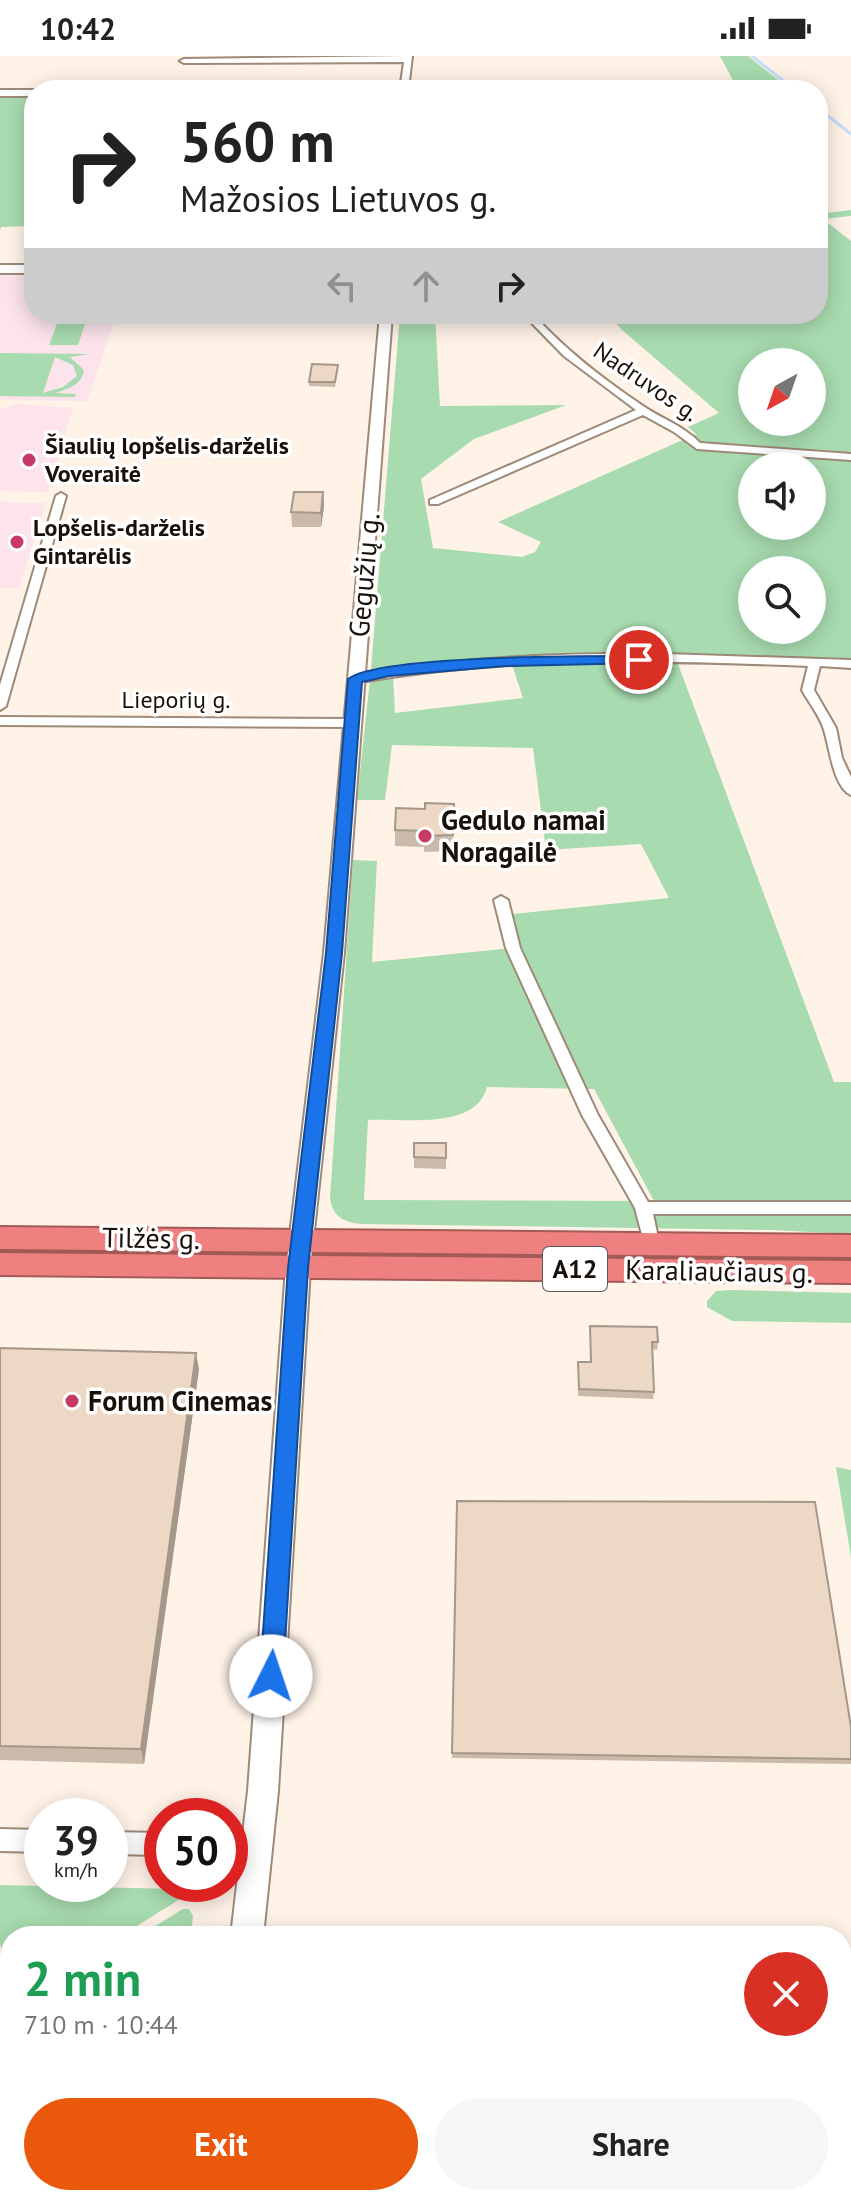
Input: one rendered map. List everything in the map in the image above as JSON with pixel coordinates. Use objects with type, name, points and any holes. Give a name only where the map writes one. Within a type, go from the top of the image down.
[{"type":"highway","name":"Tilžės g.","points":[[0,1238],[300,1254]]},
{"type":"highway","name":"Karaliaučiaus g.","points":[[300,1254],[651,1242],[851,1246]]},
{"type":"highway","name":"Tilžės g.","points":[[0,1264],[300,1254]]},
{"type":"highway","name":"Karaliaučiaus g.","points":[[300,1254],[851,1272]]},
{"type":"main road","points":[[0,93],[24,93]]},
{"type":"main road","points":[[0,269],[24,269]]},
{"type":"main road","name":"Gegužių g.","points":[[248,1808],[300,1254],[334,953],[385,324]]},
{"type":"main road","name":"Gegužių g.","points":[[246,1902],[247,1926]]},
{"type":"street","points":[[184,61],[408,58],[405,80]]},
{"type":"street","name":"Nadruvos g.","points":[[537,324],[559,349],[643,411],[685,431],[697,446],[851,457]]},
{"type":"street","points":[[434,502],[643,411]]},
{"type":"street","points":[[0,706],[61,496]]},
{"type":"street","points":[[355,679],[404,670],[505,661],[768,659],[851,664]]},
{"type":"street","points":[[815,663],[808,690],[830,728],[836,758],[851,791]]},
{"type":"street","name":"Lieporių g.","points":[[0,721],[352,723]]},
{"type":"street","name":"Karaliaučiaus g.","points":[[501,900],[513,948],[590,1115],[643,1208],[651,1242]]},
{"type":"street","points":[[643,1208],[851,1208]]},
{"type":"street","points":[[0,1840],[24,1841]]},
{"type":"shaded area","points":[[0,275],[24,276],[24,324],[113,324],[88,401],[0,400]]},
{"type":"shaded area","name":"Šiaulių lopšelis-darželis Voveraitė","points":[[16,404],[73,408],[48,492],[0,491],[0,409]]},
{"type":"shaded area","name":"Lopšelis-darželis Gintarėlis","points":[[0,502],[46,503],[19,588],[0,588]]},
{"type":"green space","points":[[720,56],[748,56],[778,80],[733,80]]},
{"type":"green space","points":[[0,94],[24,94],[24,226],[1,227],[0,231]]},
{"type":"green space","points":[[851,210],[851,216],[828,218],[828,213]]},
{"type":"green space","points":[[828,223],[851,241],[851,661],[568,655],[371,669],[399,324],[436,324],[440,406],[566,405],[474,439],[421,479],[433,548],[522,557],[535,552],[541,542],[498,522],[696,434],[688,427],[719,413],[617,324],[828,324]]},
{"type":"green space","points":[[57,324],[85,324],[78,345],[49,345]]},
{"type":"green space","points":[[0,353],[90,354],[70,357],[84,370],[83,375],[74,385],[56,393],[76,394],[75,397],[0,396]],"holes":[[[55,357],[73,365],[77,376],[63,387],[43,393]]]},
{"type":"green space","points":[[678,664],[834,1082],[851,1082],[851,1234],[364,1224],[346,1221],[334,1210],[330,1198],[353,860],[377,861],[372,962],[512,948],[504,915],[669,898],[641,844],[546,850],[533,748],[392,745],[385,800],[357,800],[370,680],[393,674],[395,713],[523,698],[512,665]],"holes":[[[487,1087],[594,1089],[654,1201],[364,1200],[368,1120],[453,1116],[469,1110],[480,1101]]]},
{"type":"green space","points":[[363,1250],[851,1257],[851,1261],[362,1254]]},
{"type":"green space","points":[[716,1291],[851,1293],[851,1323],[732,1321],[707,1307],[707,1301]]},
{"type":"green space","points":[[836,1467],[851,1470],[851,1557]]},
{"type":"green space","points":[[0,1885],[24,1886],[24,1902],[128,1902],[128,1888],[144,1888],[144,1902],[175,1902],[137,1926],[0,1926]]},
{"type":"green space","points":[[183,1909],[189,1909],[193,1916],[192,1926],[155,1926]]},
{"type":"building","points":[[312,364],[338,365],[335,382],[309,382]]},
{"type":"building","points":[[294,492],[323,492],[321,513],[291,512]]},
{"type":"building","points":[[425,803],[454,804],[453,835],[424,836],[424,831],[395,830],[396,808],[425,809]]},
{"type":"building","points":[[414,1143],[446,1143],[446,1158],[414,1157]]},
{"type":"building","points":[[590,1326],[657,1327],[658,1342],[652,1342],[654,1392],[579,1389],[578,1362],[591,1362]]},
{"type":"building","points":[[0,1348],[196,1353],[141,1749],[0,1746]]},
{"type":"building","points":[[457,1501],[815,1502],[851,1727],[851,1759],[452,1753]]},
{"type":"waterway","points":[[752,56],[782,80]]},
{"type":"waterway","points":[[828,116],[851,134]]},
{"type":"place","name":"Šiaulių lopšelis-darželis Voveraitė","points":[[29,460]]},
{"type":"place","name":"Lopšelis-darželis Gintarėlis","points":[[17,542]]},
{"type":"place","name":"Gedulo namai Noragailė","points":[[425,836]]},
{"type":"place","name":"Forum Cinemas","points":[[72,1401]]},
{"type":"route","points":[[271,1676],[298,1268],[334,953],[355,679],[389,672],[505,661],[639,660]]}]
